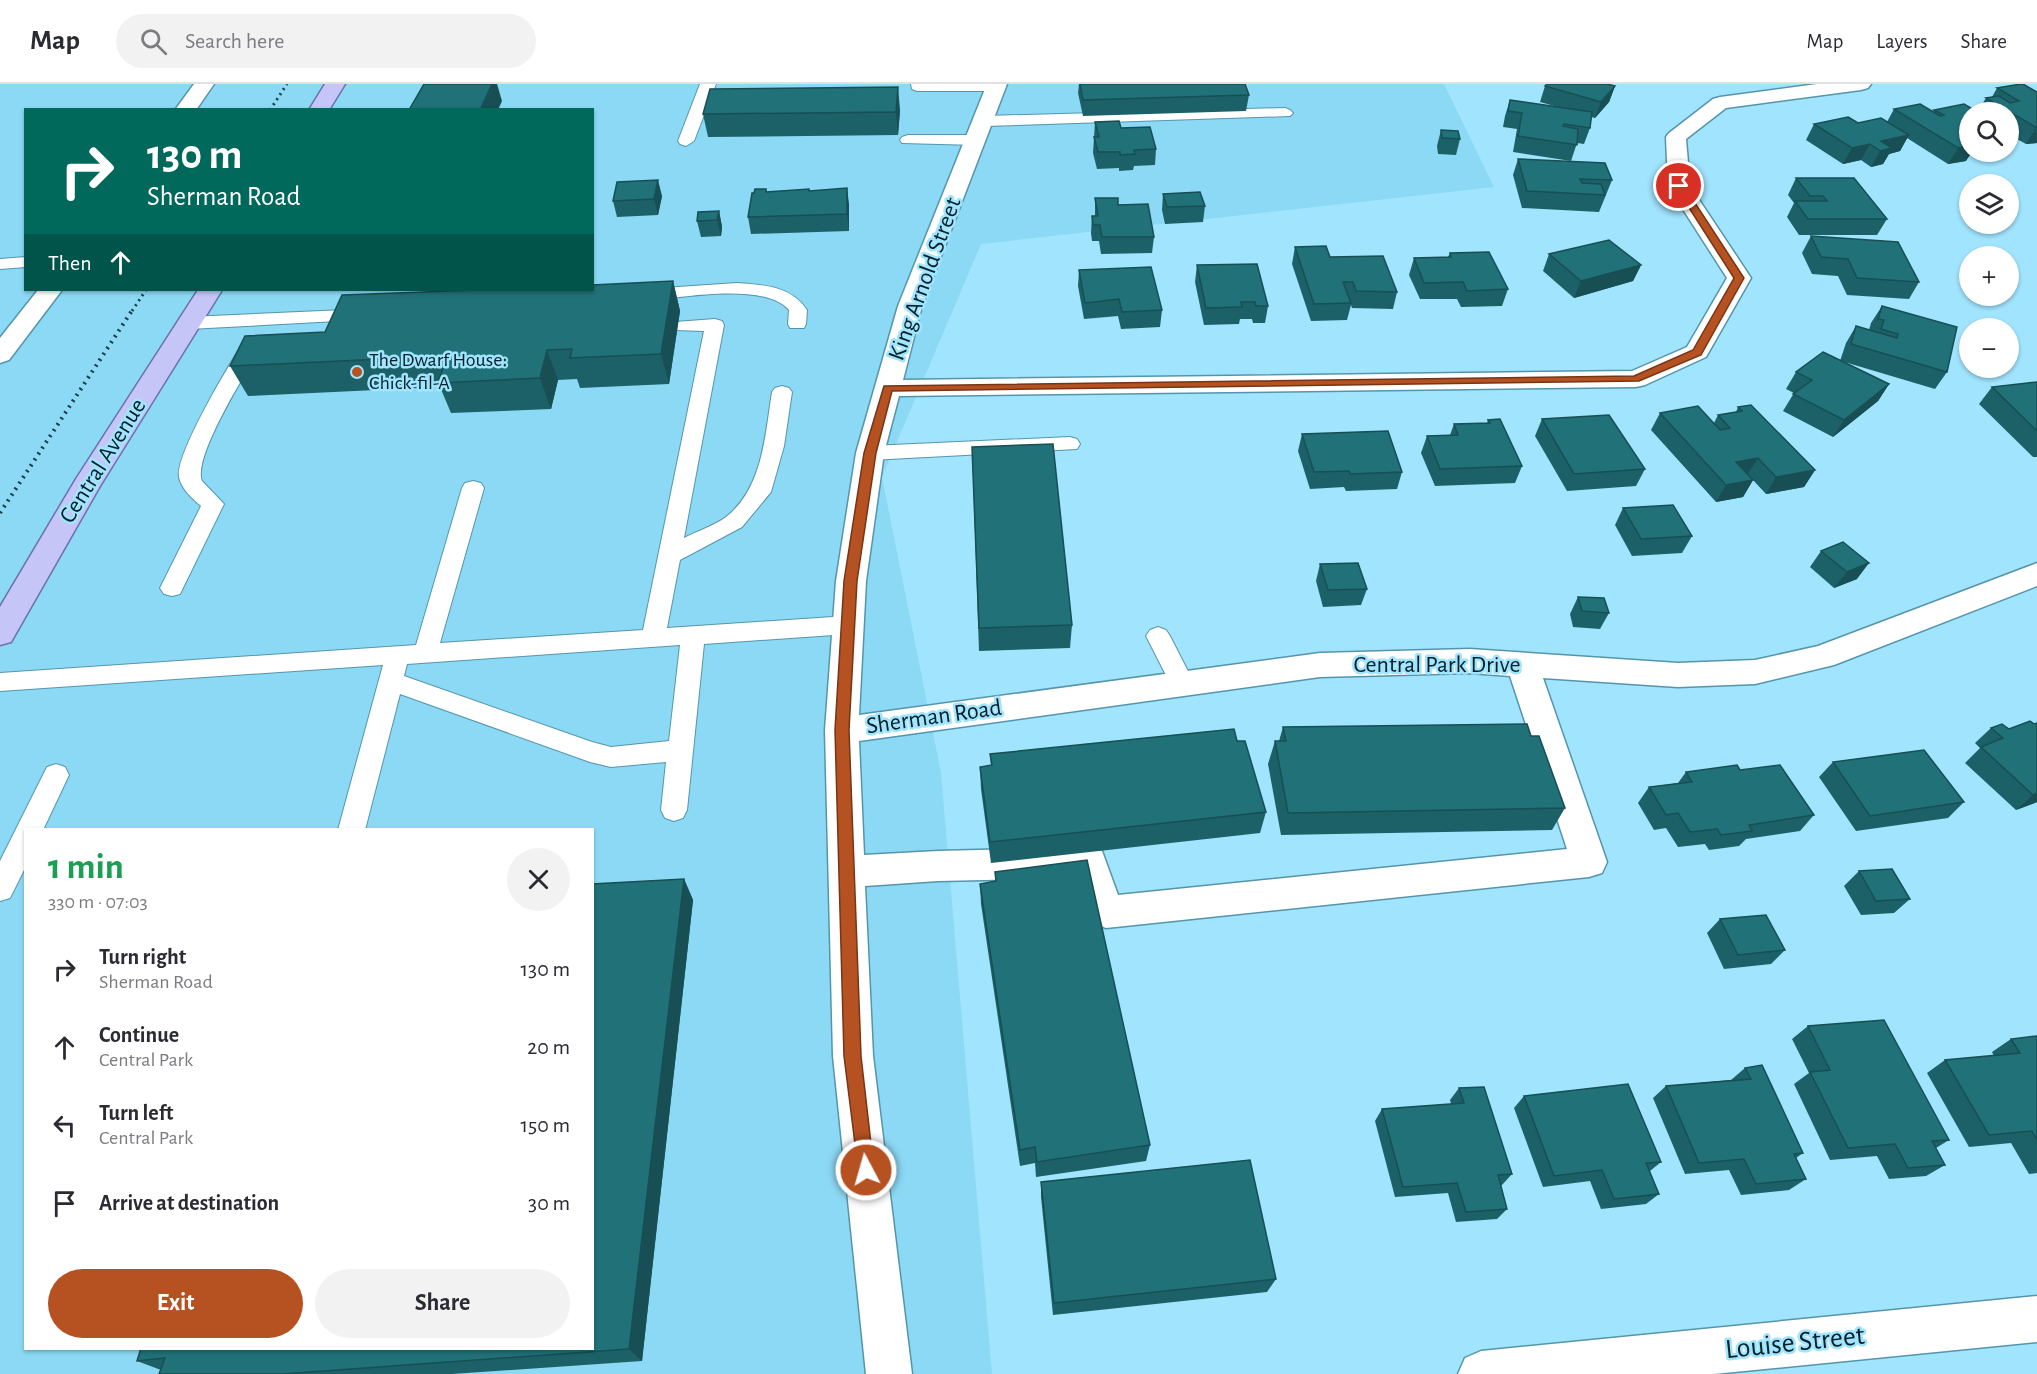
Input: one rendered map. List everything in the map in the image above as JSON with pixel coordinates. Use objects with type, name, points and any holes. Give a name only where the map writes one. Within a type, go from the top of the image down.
[{"type":"main road","points":[[320,108],[335,84]]},
{"type":"main road","name":"Central Avenue","points":[[0,634],[86,486],[209,291]]},
{"type":"street","points":[[186,108],[204,84]]},
{"type":"street","points":[[887,388],[1636,379],[1697,352],[1739,278],[1679,186],[1677,137],[1720,103],[1861,84]]},
{"type":"street","name":"King Arnold Street","points":[[889,1374],[853,1056],[842,730],[851,581],[870,453],[910,306],[981,130],[996,85]]},
{"type":"street","points":[[0,355],[49,291]]},
{"type":"street","name":"Central Park Drive","points":[[1026,705],[1320,665],[1470,661],[1678,675],[1755,672],[1823,657],[2037,574]]},
{"type":"street","points":[[846,872],[938,866],[1089,862],[1106,912],[1589,862],[1522,664]]},
{"type":"street","name":"Sherman Road","points":[[842,730],[1026,705]]},
{"type":"street","name":"Louise Street","points":[[1481,1374],[2037,1318]]},
{"type":"lane","points":[[686,141],[708,84]]},
{"type":"lane","points":[[917,86],[996,85]]},
{"type":"lane","points":[[908,140],[981,130],[1285,113]]},
{"type":"lane","points":[[0,264],[24,262]]},
{"type":"lane","points":[[648,295],[718,290],[764,291],[786,297],[798,310],[797,324]]},
{"type":"lane","points":[[189,323],[385,315]]},
{"type":"lane","points":[[172,588],[213,504],[194,488],[188,474],[194,454],[252,345],[268,320]]},
{"type":"lane","points":[[653,638],[715,325],[682,326]]},
{"type":"lane","points":[[252,345],[276,344]]},
{"type":"lane","points":[[670,555],[734,522],[763,487],[774,446],[782,392]]},
{"type":"lane","points":[[870,453],[1070,444]]},
{"type":"lane","points":[[425,654],[473,488]]},
{"type":"lane","points":[[0,682],[848,625]]},
{"type":"lane","points":[[674,810],[693,636]]},
{"type":"lane","points":[[1158,636],[1182,683]]},
{"type":"lane","points":[[352,828],[397,656]]},
{"type":"lane","points":[[390,681],[590,752],[611,757],[680,750]]},
{"type":"lane","points":[[30,828],[56,775]]},
{"type":"lane","points":[[0,889],[24,841]]},
{"type":"shaded area","points":[[0,84],[1444,84],[1494,187],[981,244],[882,477],[941,773],[992,1374],[0,1374]]},
{"type":"building","points":[[424,84],[492,84],[481,108],[410,108]]},
{"type":"building","points":[[1080,84],[1245,84],[1249,95],[1083,100]]},
{"type":"building","points":[[1547,84],[1615,86],[1601,102],[1545,86]]},
{"type":"building","points":[[2023,84],[2037,92],[2037,128],[2019,117],[2019,102],[2014,102],[2019,101],[1997,88]]},
{"type":"building","points":[[898,87],[896,112],[703,114],[710,89]]},
{"type":"building","points":[[1999,96],[2008,102],[1993,102],[1986,98]]},
{"type":"building","points":[[1510,100],[1592,112],[1590,128],[1564,124],[1563,126],[1578,129],[1577,145],[1518,136],[1522,113],[1508,111]]},
{"type":"building","points":[[1920,104],[1940,116],[1944,115],[1934,110],[1959,105],[1959,148],[1958,148],[1894,109]]},
{"type":"building","points":[[1848,117],[1858,123],[1881,118],[1909,135],[1881,141],[1892,148],[1880,151],[1870,144],[1852,148],[1814,124]]},
{"type":"building","points":[[1119,121],[1121,128],[1150,127],[1156,149],[1134,150],[1135,154],[1120,155],[1120,152],[1098,152],[1094,137],[1099,137],[1095,122]]},
{"type":"building","points":[[1441,130],[1458,131],[1460,139],[1442,138]]},
{"type":"building","points":[[1518,159],[1605,163],[1612,180],[1580,179],[1582,183],[1601,184],[1605,195],[1527,191]]},
{"type":"building","points":[[1796,178],[1854,178],[1887,219],[1808,219],[1795,201],[1827,201],[1823,196],[1810,196]]},
{"type":"building","points":[[658,180],[654,199],[613,201],[617,182]]},
{"type":"building","points":[[847,188],[847,214],[748,217],[752,193],[755,189],[766,189],[766,192]]},
{"type":"building","points":[[1200,192],[1205,206],[1167,207],[1163,194]]},
{"type":"building","points":[[1095,198],[1118,198],[1118,205],[1148,204],[1154,237],[1102,237],[1100,225],[1093,225],[1092,216],[1098,216]]},
{"type":"building","points":[[719,211],[717,220],[697,221],[698,212]]},
{"type":"building","points":[[1811,236],[1898,242],[1919,282],[1857,278],[1848,259],[1821,257]]},
{"type":"building","points":[[1609,240],[1641,265],[1581,281],[1549,254]]},
{"type":"building","points":[[1326,246],[1330,257],[1383,256],[1397,292],[1356,291],[1353,282],[1343,282],[1351,303],[1314,304],[1295,247]]},
{"type":"building","points":[[1489,252],[1508,289],[1467,291],[1463,282],[1424,283],[1414,258],[1451,257],[1450,253]]},
{"type":"building","points":[[1257,264],[1268,306],[1256,306],[1255,302],[1241,302],[1242,307],[1206,308],[1197,265]]},
{"type":"building","points":[[1151,267],[1162,310],[1122,312],[1119,299],[1085,303],[1079,270]]},
{"type":"building","points":[[673,281],[661,354],[570,358],[572,349],[547,350],[540,378],[438,383],[447,356],[230,366],[245,336],[325,332],[342,295],[449,291],[594,291],[594,285]]},
{"type":"building","points":[[1882,306],[1957,327],[1947,372],[1851,344],[1856,326],[1897,338],[1898,334],[1881,329],[1884,320],[1878,319]]},
{"type":"building","points":[[1823,352],[1889,384],[1844,420],[1793,394],[1812,380],[1796,372]]},
{"type":"building","points":[[2037,382],[2037,431],[1992,387]]},
{"type":"building","points":[[1751,405],[1815,470],[1776,477],[1758,458],[1736,462],[1753,480],[1726,485],[1660,413],[1698,406],[1720,430],[1730,428],[1718,415],[1742,411],[1738,407]]},
{"type":"building","points":[[1609,415],[1645,469],[1574,474],[1542,419]]},
{"type":"building","points":[[1500,419],[1522,466],[1440,469],[1427,436],[1458,435],[1454,424],[1490,423],[1488,420]]},
{"type":"building","points":[[1388,431],[1402,472],[1350,474],[1349,471],[1314,472],[1302,434]]},
{"type":"building","points":[[1053,444],[1072,625],[979,628],[972,447]]},
{"type":"building","points":[[1673,505],[1692,536],[1641,539],[1623,508]]},
{"type":"building","points":[[1843,542],[1869,563],[1847,572],[1821,551]]},
{"type":"building","points":[[1358,563],[1367,589],[1328,590],[1320,564]]},
{"type":"building","points":[[1578,597],[1604,598],[1609,613],[1582,611]]},
{"type":"building","points":[[2030,721],[2037,723],[2037,793],[2033,795],[1981,747],[2003,738],[1991,728],[2002,724],[2009,729]]},
{"type":"building","points":[[1527,724],[1531,736],[1539,736],[1565,808],[1288,813],[1275,741],[1286,741],[1283,727]]},
{"type":"building","points":[[1234,729],[1237,741],[1245,741],[1266,812],[990,842],[980,767],[992,765],[990,754]]},
{"type":"building","points":[[1924,750],[1964,802],[1870,816],[1833,762]]},
{"type":"building","points":[[1737,765],[1740,770],[1780,765],[1814,815],[1749,825],[1752,831],[1721,835],[1717,829],[1690,832],[1678,813],[1666,815],[1649,787],[1692,782],[1686,772]]},
{"type":"building","points":[[1087,860],[1150,1145],[1037,1162],[1035,1147],[1020,1150],[980,884],[996,881],[995,872]]},
{"type":"building","points":[[1892,869],[1910,899],[1876,901],[1859,871]]},
{"type":"building","points":[[684,879],[629,1349],[282,1374],[159,1374],[165,1358],[137,1361],[140,1350],[594,1350],[594,884]]},
{"type":"building","points":[[1766,915],[1785,950],[1738,955],[1720,919]]},
{"type":"building","points":[[1884,1020],[1949,1140],[1932,1141],[1945,1165],[1908,1168],[1895,1144],[1848,1148],[1810,1072],[1830,1070],[1808,1026]]},
{"type":"building","points":[[2037,1036],[2037,1140],[2032,1131],[1989,1135],[1945,1060],[2020,1053],[2011,1039]]},
{"type":"building","points":[[1762,1065],[1803,1153],[1794,1154],[1806,1179],[1756,1184],[1744,1159],[1699,1163],[1666,1086],[1751,1079],[1745,1068]]},
{"type":"building","points":[[1628,1084],[1661,1162],[1646,1163],[1659,1194],[1614,1199],[1602,1170],[1554,1176],[1524,1096]]},
{"type":"building","points":[[1484,1087],[1512,1174],[1498,1175],[1507,1209],[1466,1212],[1457,1183],[1403,1187],[1382,1109],[1464,1103],[1459,1088]]},
{"type":"building","points":[[1250,1160],[1276,1279],[1054,1303],[1041,1182]]},
{"type":"railway","points":[[271,108],[287,84]]},
{"type":"railway","points":[[132,311],[145,291]]},
{"type":"railway","points":[[0,513],[133,309]]},
{"type":"place","name":"The Dwarf House: Chick-fil-A","points":[[357,372]]},
{"type":"route","points":[[866,1170],[853,1056],[842,730],[851,581],[870,453],[887,388],[1636,379],[1697,352],[1739,278],[1679,186]]}]
